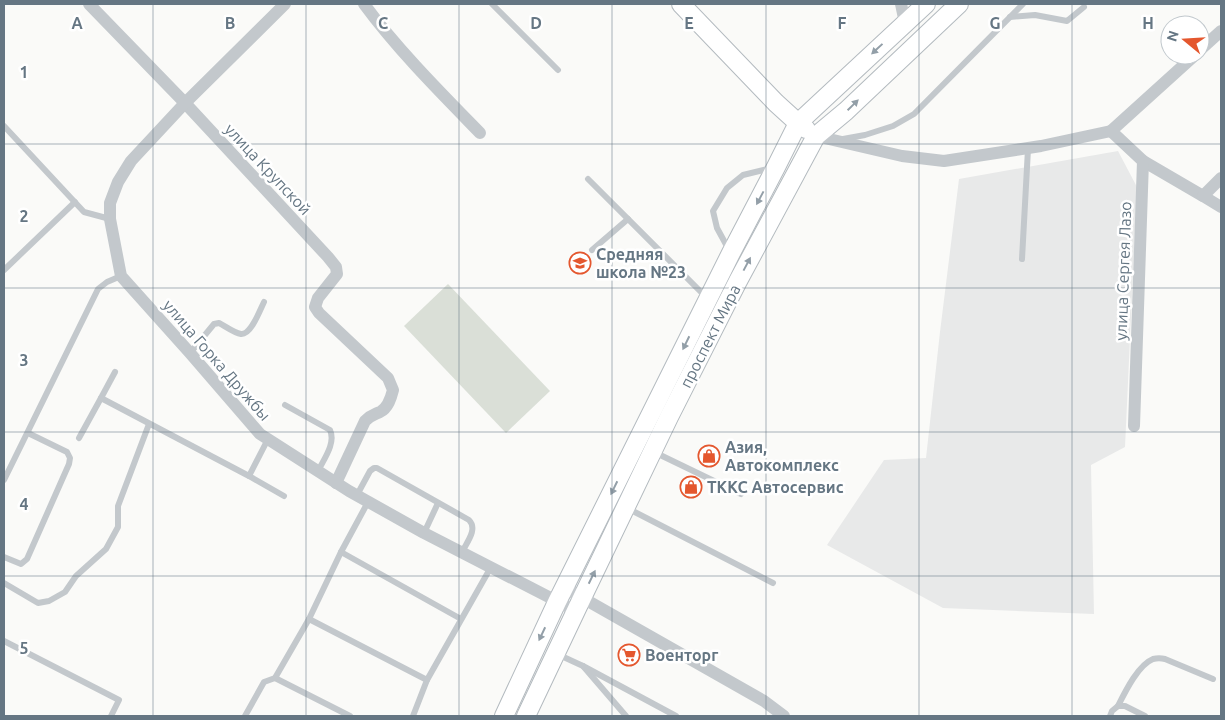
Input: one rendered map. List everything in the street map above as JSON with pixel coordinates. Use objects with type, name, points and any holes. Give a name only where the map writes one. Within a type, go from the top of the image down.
[{"type":"main road","points":[[681,4],[776,103],[816,136]]},
{"type":"main road","name":"проспект Мира","points":[[504,716],[561,595],[731,253],[798,123],[926,4]]},
{"type":"main road","name":"проспект Мира","points":[[526,716],[653,451],[738,281],[816,136],[846,112],[959,4]]},
{"type":"street","name":"улица Крупской","points":[[89,4],[185,103],[336,267],[337,274],[318,298],[315,306],[319,313],[388,378],[393,390],[389,402],[382,411],[372,414],[365,420],[336,483]]},
{"type":"street","points":[[121,276],[110,219],[110,203],[118,182],[131,161],[185,103],[285,4]]},
{"type":"street","points":[[364,4],[428,80],[480,133]]},
{"type":"street","points":[[901,4],[906,23]]},
{"type":"street","points":[[1210,41],[1221,31]]},
{"type":"street","points":[[816,136],[902,156],[944,161],[1028,149],[1111,131],[1184,65]]},
{"type":"street","points":[[1111,131],[1143,161],[1221,207]]},
{"type":"street","name":"улица Сергея Лазо","points":[[1134,426],[1143,161]]},
{"type":"street","points":[[1203,196],[1221,178]]},
{"type":"street","name":"улица Горка Дружбы","points":[[121,276],[260,434],[362,499],[424,533],[491,567],[579,604],[764,701],[784,716]]},
{"type":"lane","points":[[492,4],[558,70]]},
{"type":"lane","points":[[835,140],[865,135],[893,126],[914,114],[1023,4]]},
{"type":"lane","points":[[1010,17],[1035,14],[1067,21],[1084,7]]},
{"type":"lane","points":[[4,126],[84,212],[110,219]]},
{"type":"lane","points":[[1022,259],[1028,149]]},
{"type":"lane","points":[[731,253],[717,228],[713,211],[727,188],[743,176],[776,167]]},
{"type":"lane","points":[[588,178],[708,299]]},
{"type":"lane","points":[[4,270],[75,202]]},
{"type":"lane","points":[[592,250],[628,218]]},
{"type":"lane","points":[[4,480],[98,289],[107,282],[121,276]]},
{"type":"lane","points":[[190,353],[214,324],[219,323],[240,334],[250,330],[264,302]]},
{"type":"lane","points":[[79,438],[115,372]]},
{"type":"lane","points":[[101,398],[284,496]]},
{"type":"lane","points":[[285,405],[330,430],[333,435],[331,444],[318,471]]},
{"type":"lane","points":[[4,583],[38,603],[50,601],[64,592],[76,576],[106,549],[118,526],[118,506],[149,424]]},
{"type":"lane","points":[[4,557],[20,564],[27,559],[69,464],[70,458],[67,452],[28,433]]},
{"type":"lane","points":[[249,476],[268,439]]},
{"type":"lane","points":[[653,451],[741,494]]},
{"type":"lane","points":[[245,716],[264,682],[275,678],[309,619],[341,552],[362,499],[370,471],[377,468],[469,520],[473,524],[474,530],[462,552]]},
{"type":"lane","points":[[424,533],[438,503]]},
{"type":"lane","points":[[626,507],[773,583]]},
{"type":"lane","points":[[341,552],[461,619]]},
{"type":"lane","points":[[413,716],[427,680],[491,567]]},
{"type":"lane","points":[[309,619],[427,680]]},
{"type":"lane","points":[[4,640],[119,700],[111,716]]},
{"type":"lane","points":[[556,654],[676,716]]},
{"type":"lane","points":[[1110,716],[1118,706],[1137,672],[1151,660],[1165,659],[1213,678]]},
{"type":"lane","points":[[582,666],[625,716]]},
{"type":"lane","points":[[275,678],[350,716]]},
{"type":"lane","points":[[1118,706],[1125,706],[1145,716]]},
{"type":"shaded area","points":[[1118,151],[1137,187],[1125,447],[1091,465],[1094,614],[943,608],[827,545],[884,460],[926,458],[959,179]]},
{"type":"shaded area","points":[[448,284],[550,391],[506,433],[404,326]]},
{"type":"place","name":"Средняя школа №23","points":[[580,263]]},
{"type":"place","name":"Азия, Автокомплекс","points":[[709,456]]},
{"type":"place","name":"ТККС Автосервис","points":[[691,487]]},
{"type":"place","name":"Военторг","points":[[629,655]]}]
